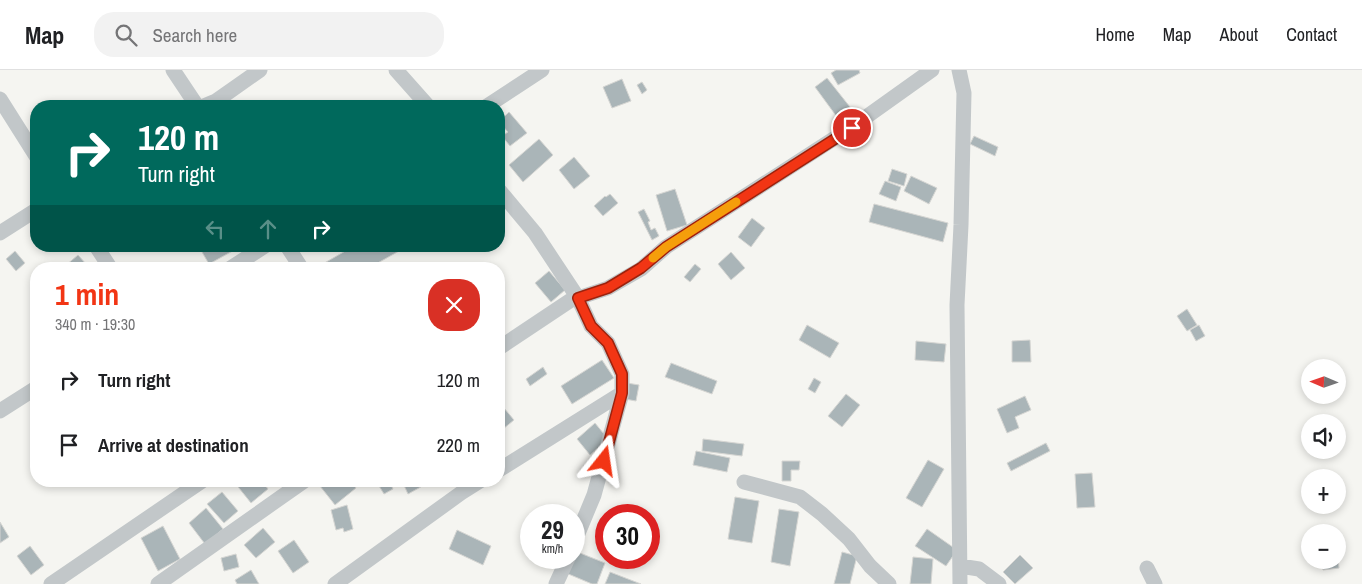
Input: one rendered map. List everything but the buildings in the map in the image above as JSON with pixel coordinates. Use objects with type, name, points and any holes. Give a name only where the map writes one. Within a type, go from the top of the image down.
[{"type":"street","points":[[174,70],[193,100]]},
{"type":"street","points":[[217,100],[260,70]]},
{"type":"street","points":[[396,70],[423,100]]},
{"type":"street","points":[[496,100],[542,70]]},
{"type":"street","points":[[505,344],[571,300],[608,288],[641,268],[666,247],[852,128],[932,70]]},
{"type":"street","points":[[959,70],[964,93],[957,305],[960,584]]},
{"type":"street","points":[[0,99],[30,146]]},
{"type":"street","points":[[505,197],[535,233],[578,298],[591,326],[608,343],[622,374],[622,393],[594,495],[585,517]]},
{"type":"street","points":[[0,233],[30,214]]},
{"type":"street","points":[[240,262],[256,252]]},
{"type":"street","points":[[0,411],[30,392]]},
{"type":"street","points":[[505,466],[622,393]]},
{"type":"street","points":[[744,482],[800,497],[849,539],[870,566],[889,584]]},
{"type":"street","points":[[51,584],[193,487]]},
{"type":"street","points":[[158,584],[295,487]]},
{"type":"street","points":[[335,584],[470,487]]},
{"type":"street","points":[[960,566],[980,569],[999,584]]},
{"type":"street","points":[[1146,568],[1154,584]]},
{"type":"street","points":[[556,584],[563,569]]},
{"type":"slow traffic","points":[[653,258],[666,247],[736,202]]},
{"type":"route","points":[[604,461],[622,393],[622,374],[608,343],[591,326],[578,298],[608,288],[641,268],[666,247],[852,128]]}]
